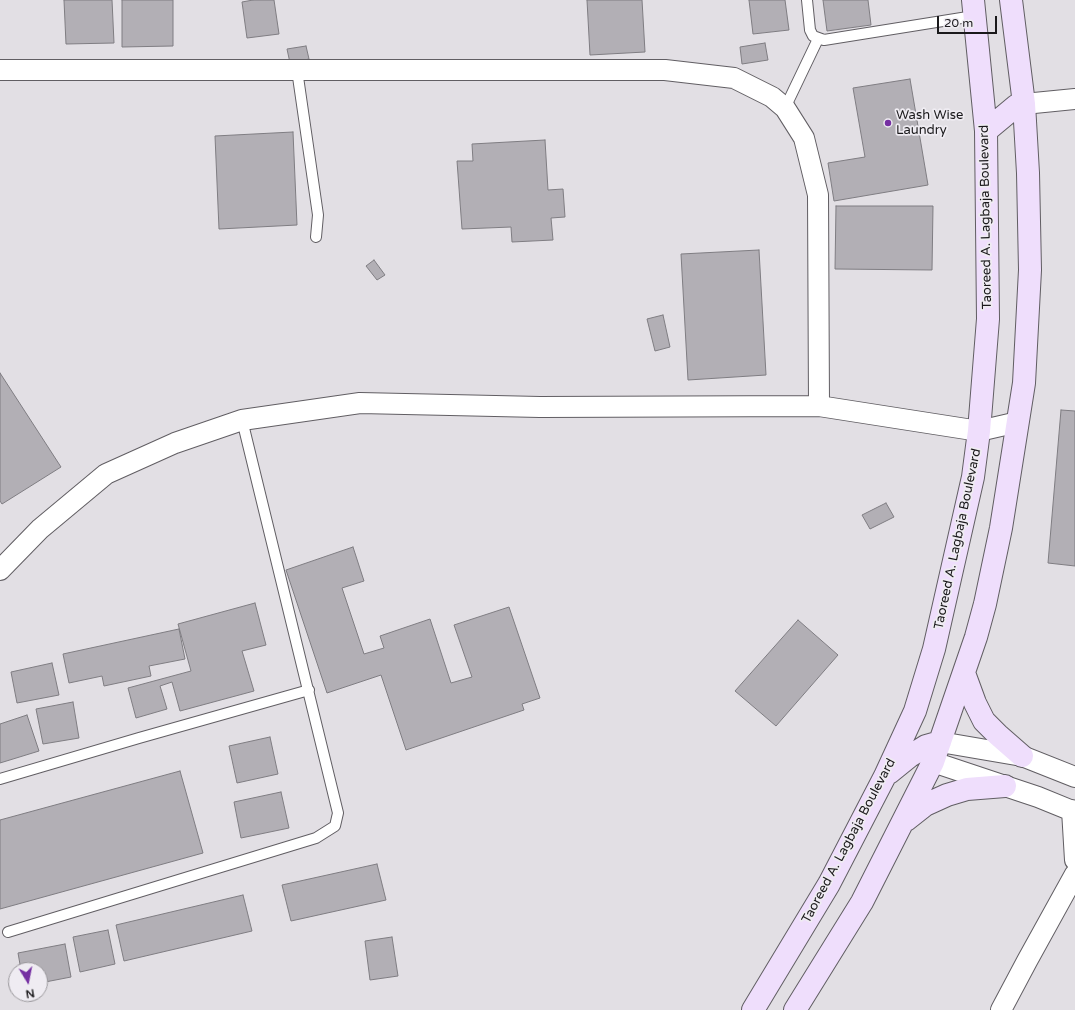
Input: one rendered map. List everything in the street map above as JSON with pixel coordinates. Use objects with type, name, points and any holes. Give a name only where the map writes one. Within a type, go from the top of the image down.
[{"type":"street","points":[[795,1010],[862,902],[901,823],[933,750],[964,673],[985,604],[1001,528],[1024,383],[1030,270],[1028,173],[1024,104],[1011,0]]},
{"type":"street","name":"Taoreed A. Lagbaja Boulevard","points":[[753,1010],[829,884],[885,776],[915,711],[934,649],[973,477],[979,431],[988,319],[986,131],[974,8]]},
{"type":"street","points":[[0,70],[665,70],[734,78],[772,97],[785,108],[804,138],[818,195],[819,406]]},
{"type":"street","points":[[986,131],[1016,106],[1075,98]]},
{"type":"street","points":[[0,570],[40,528],[106,474],[175,443],[242,420],[360,403],[540,407],[819,406],[979,431],[1018,422]]},
{"type":"street","points":[[964,673],[975,703],[984,721],[1022,756]]},
{"type":"street","points":[[915,711],[921,735],[933,750],[1005,786],[1073,811],[1075,860]]},
{"type":"street","points":[[885,776],[910,756],[933,750],[1022,756],[1075,777]]},
{"type":"street","points":[[901,823],[926,805],[947,795],[967,789],[1005,786]]},
{"type":"street","points":[[1001,1010],[1026,961],[1075,874]]},
{"type":"lane","points":[[807,0],[810,30],[813,36],[824,40],[974,8]]},
{"type":"lane","points":[[785,108],[818,39]]},
{"type":"lane","points":[[297,70],[318,215],[316,237]]},
{"type":"lane","points":[[8,932],[316,838],[335,826],[338,813],[242,420]]},
{"type":"lane","points":[[0,779],[309,690]]},
{"type":"building","points":[[64,0],[112,0],[114,43],[66,44]]},
{"type":"building","points":[[122,0],[173,0],[173,46],[122,47]]},
{"type":"building","points":[[253,0],[274,0],[279,34],[247,38],[242,2]]},
{"type":"building","points":[[587,0],[642,0],[645,52],[590,55]]},
{"type":"building","points":[[749,0],[785,0],[789,30],[753,34]]},
{"type":"building","points":[[823,0],[868,0],[871,25],[827,31]]},
{"type":"building","points":[[765,43],[768,60],[742,64],[740,47]]},
{"type":"building","points":[[306,46],[309,59],[290,63],[287,49]]},
{"type":"building","name":"Wash Wise Laundry","points":[[910,79],[928,185],[834,201],[828,163],[865,157],[853,88]]},
{"type":"building","points":[[293,132],[297,225],[219,229],[215,136]]},
{"type":"building","points":[[545,140],[548,190],[563,189],[565,217],[551,218],[553,240],[512,242],[511,227],[462,229],[457,161],[473,161],[472,144]]},
{"type":"building","points":[[836,206],[933,206],[932,270],[835,269]]},
{"type":"building","points":[[759,250],[766,375],[688,380],[681,254]]},
{"type":"building","points":[[374,260],[385,275],[377,280],[366,266]]},
{"type":"building","points":[[663,315],[670,347],[655,351],[647,319]]},
{"type":"building","points":[[0,373],[61,467],[2,504],[0,501]]},
{"type":"building","points":[[1061,410],[1075,411],[1075,566],[1048,563]]},
{"type":"building","points":[[886,503],[894,517],[870,529],[862,515]]},
{"type":"building","points":[[353,547],[364,581],[342,588],[364,654],[384,648],[380,636],[430,619],[451,683],[472,677],[454,625],[509,607],[540,698],[522,704],[524,710],[406,750],[381,675],[327,693],[286,570]]},
{"type":"building","points":[[255,603],[266,645],[242,651],[254,691],[180,711],[172,682],[160,686],[167,709],[136,718],[128,688],[191,671],[178,624]]},
{"type":"building","points":[[798,620],[838,655],[776,726],[735,691]]},
{"type":"building","points":[[179,629],[185,659],[149,666],[151,676],[104,686],[102,676],[69,683],[63,654]]},
{"type":"building","points":[[52,663],[59,695],[17,703],[11,672]]},
{"type":"building","points":[[73,702],[79,738],[43,744],[36,709]]},
{"type":"building","points":[[27,715],[39,751],[0,763],[0,724]]},
{"type":"building","points":[[270,737],[278,774],[237,783],[229,746]]},
{"type":"building","points":[[180,771],[203,853],[0,909],[0,820]]},
{"type":"building","points":[[281,792],[289,828],[241,838],[234,802]]},
{"type":"building","points":[[377,864],[386,900],[291,921],[282,885]]},
{"type":"building","points":[[243,895],[252,931],[124,961],[116,925]]},
{"type":"building","points":[[108,930],[115,964],[80,972],[73,937]]},
{"type":"building","points":[[392,937],[398,976],[370,980],[365,941]]},
{"type":"building","points":[[65,944],[71,977],[48,981],[48,962],[20,962],[18,953]]},
{"type":"place","name":"Wash Wise Laundry","points":[[888,123]]}]
